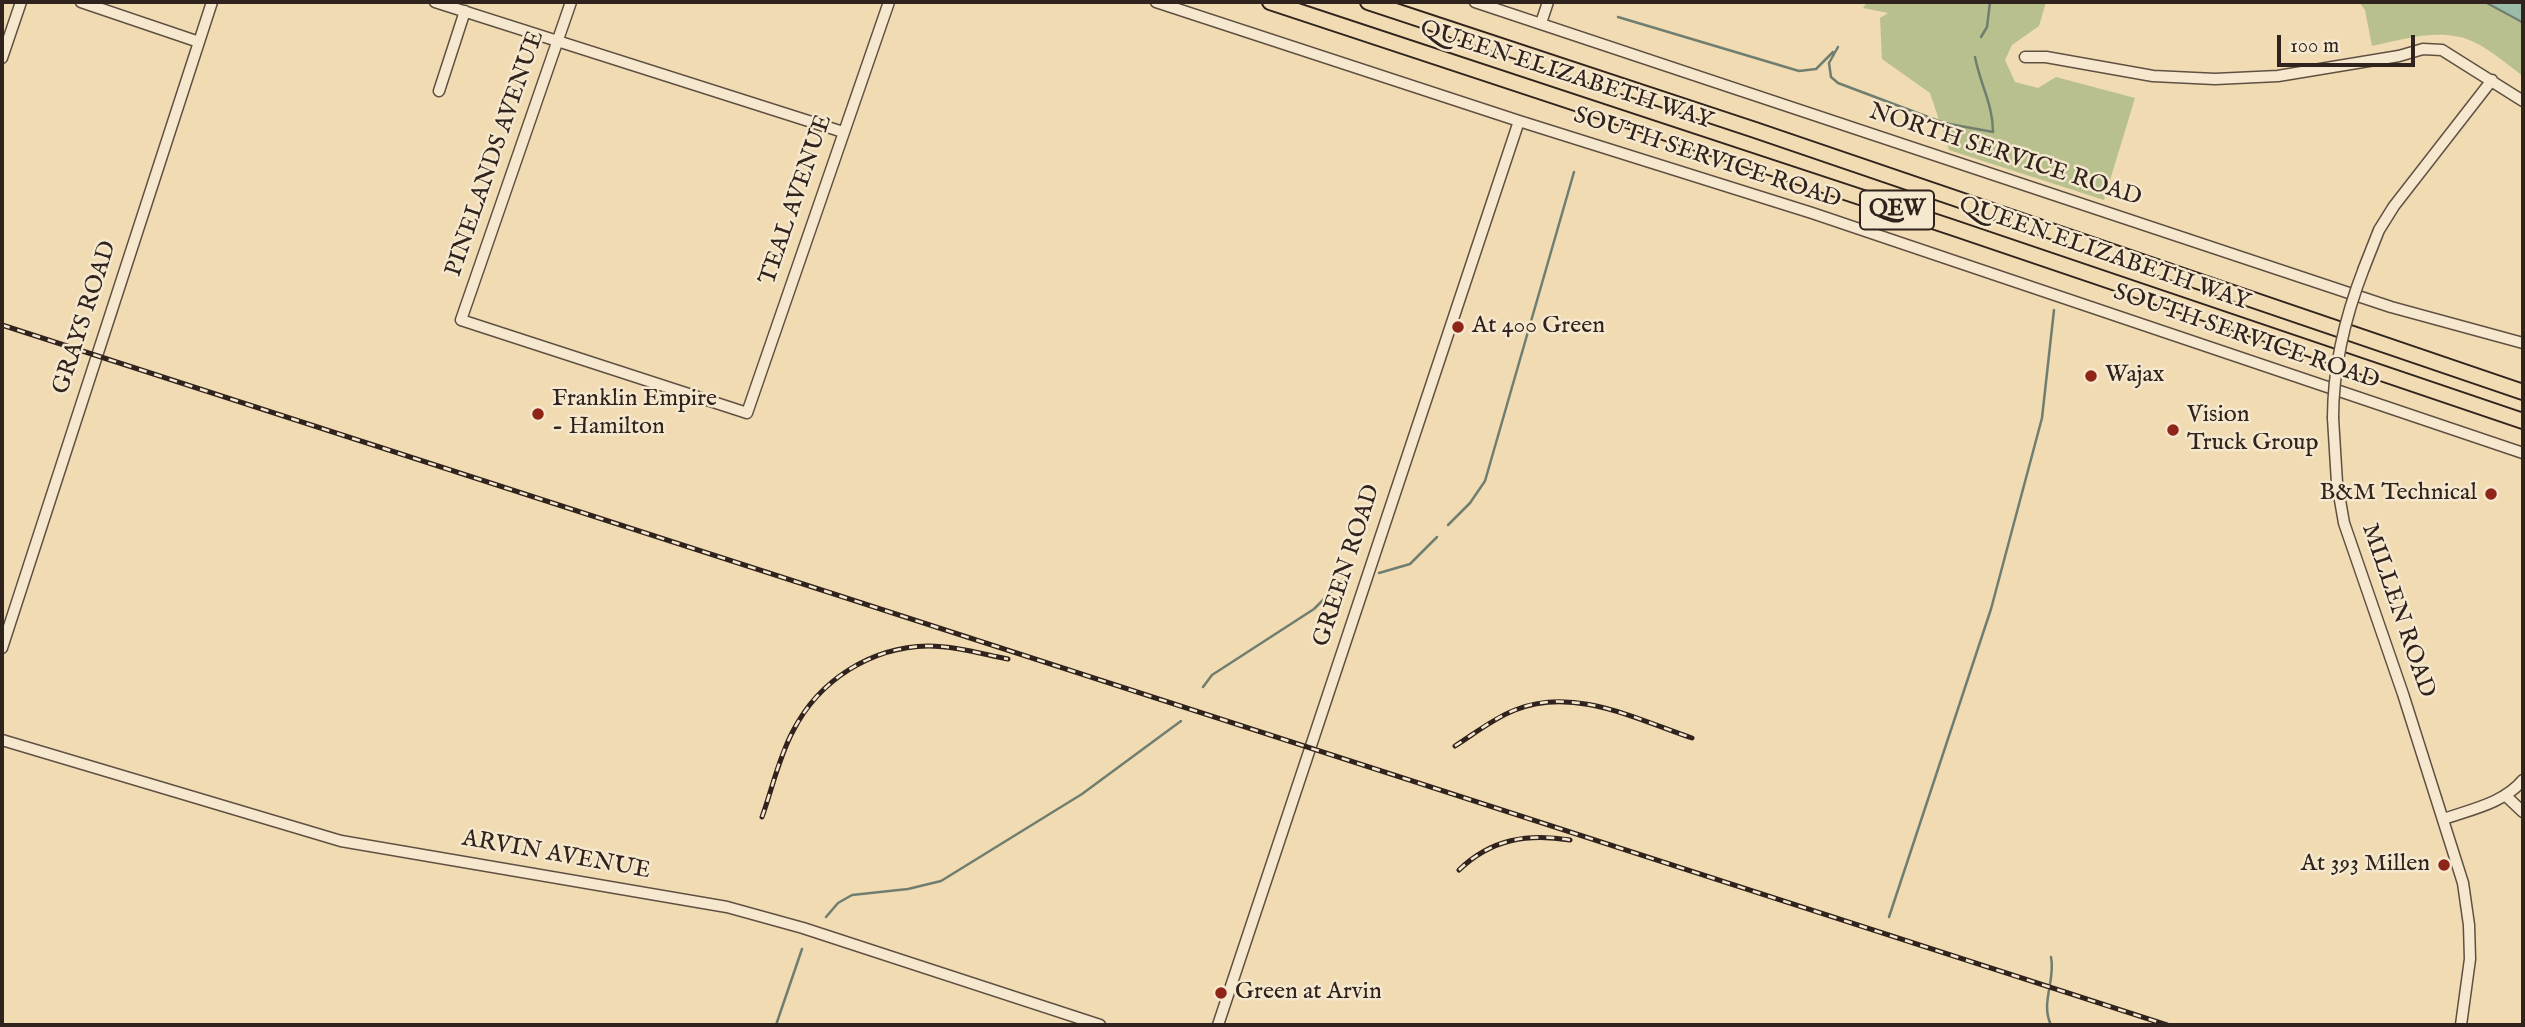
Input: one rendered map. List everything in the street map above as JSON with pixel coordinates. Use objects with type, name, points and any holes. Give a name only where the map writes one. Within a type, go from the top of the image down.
[{"type":"highway","name":"QUEEN ELIZABETH WAY","points":[[1270,2],[1951,227],[2523,421]]},
{"type":"highway","name":"QUEEN ELIZABETH WAY","points":[[1368,2],[1769,135],[2523,392]]},
{"type":"street","points":[[2,58],[21,2]]},
{"type":"street","points":[[81,2],[199,42]]},
{"type":"street","name":"GRAYS ROAD","points":[[2,648],[212,2]]},
{"type":"street","points":[[435,2],[843,132]]},
{"type":"street","name":"PINELANDS AVENUE","points":[[570,2],[461,320],[747,413]]},
{"type":"street","name":"TEAL AVENUE","points":[[747,413],[889,2]]},
{"type":"street","name":"SOUTH SERVICE ROAD","points":[[1156,2],[1519,121],[1812,213],[2523,453]]},
{"type":"street","name":"NORTH SERVICE ROAD","points":[[1475,2],[2378,303],[2523,343]]},
{"type":"street","points":[[1541,23],[1548,2]]},
{"type":"street","points":[[439,91],[465,11]]},
{"type":"street","points":[[2025,57],[2046,57],[2153,76],[2216,79],[2278,76],[2399,56],[2423,48],[2442,50],[2523,101]]},
{"type":"street","name":"MILLEN ROAD","points":[[2461,1025],[2470,959],[2469,925],[2463,883],[2344,523],[2337,483],[2333,395],[2340,344],[2350,305],[2379,230],[2394,206],[2492,80]]},
{"type":"street","name":"GREEN ROAD","points":[[1218,1025],[1519,121]]},
{"type":"street","name":"ARVIN AVENUE","points":[[2,740],[341,841],[726,907],[803,928],[1100,1025]]},
{"type":"street","points":[[2444,819],[2506,796],[2523,780]]},
{"type":"street","points":[[2506,796],[2523,812]]},
{"type":"shaded area","points":[[1867,2],[2046,2],[2039,26],[2012,45],[2005,60],[2015,82],[2038,88],[2056,77],[2135,98],[2104,200],[1949,150],[1930,93],[1882,59],[1880,18],[1888,13],[1863,8]]},
{"type":"shaded area","points":[[2359,2],[2485,2],[2523,24],[2523,76],[2487,49],[2449,35],[2423,36],[2372,46],[2365,10]]},
{"type":"shaded area","points":[[2485,2],[2523,2],[2523,24],[2520,21]]},
{"type":"waterway","points":[[1981,37],[1987,27],[1990,2]]},
{"type":"waterway","points":[[1618,17],[1799,71],[1816,69],[1833,52]]},
{"type":"waterway","points":[[1838,47],[1829,63],[1831,77],[1838,83],[1944,123],[1993,132],[1991,112],[1975,57]]},
{"type":"waterway","points":[[1448,525],[1470,503],[1485,481],[1574,172]]},
{"type":"waterway","points":[[1889,917],[1991,609],[2042,418],[2054,310]]},
{"type":"waterway","points":[[1379,573],[1410,564],[1437,537]]},
{"type":"waterway","points":[[1203,687],[1212,675],[1314,609],[1351,572]]},
{"type":"waterway","points":[[826,917],[838,903],[852,895],[908,889],[941,881],[1082,794],[1181,721]]},
{"type":"waterway","points":[[776,1025],[802,949]]},
{"type":"waterway","points":[[2051,957],[2052,974],[2047,1000],[2051,1025]]},
{"type":"railway","points":[[2,325],[2167,1025]]},
{"type":"railway","points":[[762,817],[793,731],[817,696],[849,670],[887,653],[928,646],[1008,659]]},
{"type":"railway","points":[[1455,746],[1507,713],[1537,704],[1559,702],[1582,703],[1627,714],[1692,738]]},
{"type":"railway","points":[[1459,870],[1484,851],[1511,841],[1539,837],[1570,840]]},
{"type":"place","name":"At 400 Green","points":[[1458,327]]},
{"type":"place","name":"Wajax","points":[[2091,376]]},
{"type":"place","name":"Franklin Empire - Hamilton","points":[[538,414]]},
{"type":"place","name":"Vision Truck Group","points":[[2173,430]]},
{"type":"place","name":"B&M Technical","points":[[2491,494]]},
{"type":"place","name":"At 393 Millen","points":[[2444,865]]},
{"type":"place","name":"Green at Arvin","points":[[1221,993]]}]
